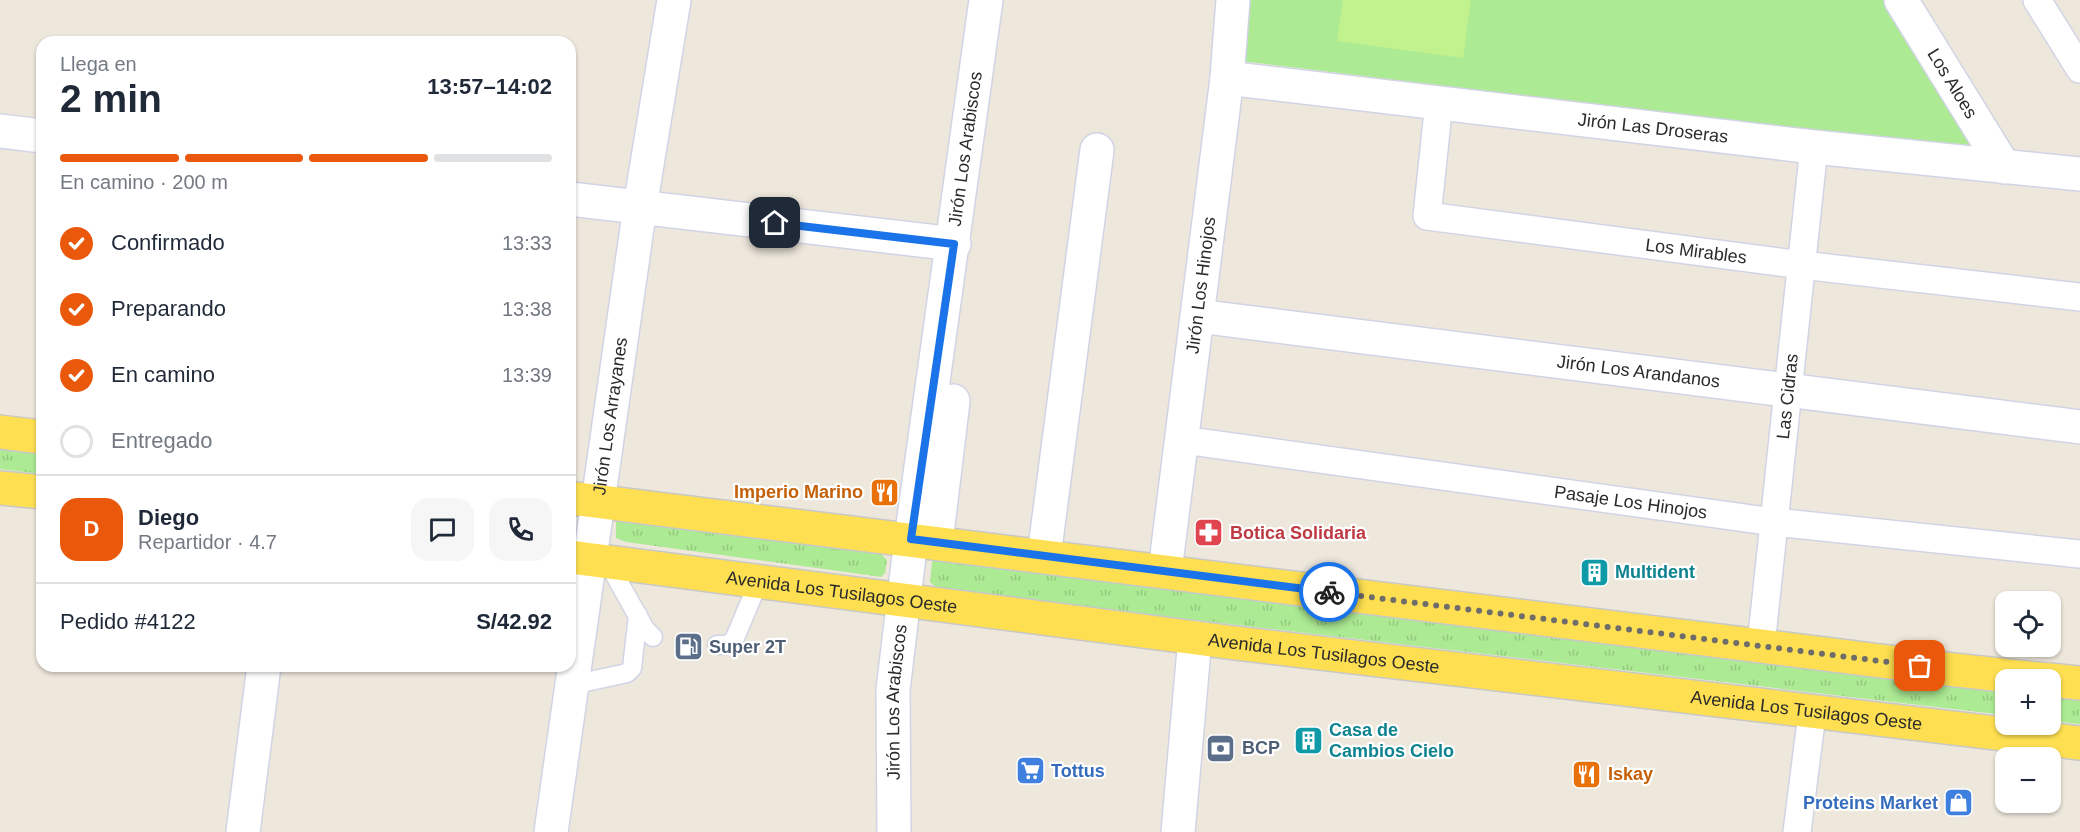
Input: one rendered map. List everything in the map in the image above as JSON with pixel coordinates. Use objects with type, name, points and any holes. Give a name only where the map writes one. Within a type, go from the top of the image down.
[{"type":"main road","points":[[0,432],[36,436]]},
{"type":"main road","points":[[0,488],[36,491]]},
{"type":"main road","points":[[584,500],[924,540],[1995,674]]},
{"type":"main road","name":"Avenida Los Tusilagos Oeste","points":[[589,559],[1195,638],[1812,714],[2080,743]]},
{"type":"main road","points":[[2061,681],[2080,683]]},
{"type":"street","name":"Jirón Los Arrayanes","points":[[576,655],[589,559],[584,500],[640,207],[674,0]]},
{"type":"street","name":"Jirón Los Arabiscos","points":[[894,832],[893,690],[904,599],[924,540],[954,244],[986,0]]},
{"type":"street","points":[[924,540],[1002,0]]},
{"type":"street","name":"Jirón Los Hinojos","points":[[1165,571],[1227,78],[1233,0]]},
{"type":"street","name":"Los Aloes","points":[[1901,0],[2004,166]]},
{"type":"street","points":[[2037,0],[2080,69]]},
{"type":"street","name":"Jirón Las Droseras","points":[[1227,78],[1814,147],[2080,174]]},
{"type":"street","name":"Los Mirables","points":[[1439,102],[1427,216],[1802,265],[2080,297]]},
{"type":"street","points":[[0,130],[36,135]]},
{"type":"street","name":"Las Cidras","points":[[1761,645],[1814,147]]},
{"type":"street","points":[[1044,556],[1097,150]]},
{"type":"street","points":[[576,200],[954,244]]},
{"type":"street","name":"Jirón Los Arandanos","points":[[1198,316],[2080,427]]},
{"type":"street","name":"Pasaje Los Hinojos","points":[[1183,440],[1774,522],[2080,554]]},
{"type":"street","points":[[1178,832],[1195,638]]},
{"type":"street","points":[[243,832],[263,672]]},
{"type":"street","name":"Jirón Los Arrayanes","points":[[551,832],[574,672]]},
{"type":"street","points":[[1797,832],[1812,714]]},
{"type":"lane","points":[[589,559],[638,615],[645,629],[653,637]]},
{"type":"lane","points":[[717,645],[727,645],[734,640],[759,581]]},
{"type":"lane","points":[[572,685],[627,674],[632,668],[638,615]]},
{"type":"green space","points":[[1245,0],[1888,0],[1983,152],[1241,61]]},
{"type":"green space","points":[[1343,0],[1471,0],[1463,58],[1337,41]]},
{"type":"green space","points":[[0,444],[36,448],[36,473],[0,469]]},
{"type":"green space","points":[[616,519],[879,552],[887,560],[885,573],[881,577],[626,542],[616,538]]},
{"type":"green space","points":[[936,559],[1995,683],[1995,714],[939,590],[930,582],[932,562]]},
{"type":"green space","points":[[2061,690],[2080,692],[2080,724],[2061,722]]},
{"type":"way so far","points":[[1329,592],[1920,666]]},
{"type":"place","name":"Imperio Marino","points":[[884,492]]},
{"type":"place","name":"Botica Solidaria","points":[[1209,533]]},
{"type":"place","name":"Multident","points":[[1594,572]]},
{"type":"place","name":"Super 2T","points":[[688,647]]},
{"type":"place","name":"Casa de Cambios Cielo","points":[[1308,740]]},
{"type":"place","name":"BCP","points":[[1221,748]]},
{"type":"place","name":"Tottus","points":[[1030,771]]},
{"type":"place","name":"Iskay","points":[[1587,774]]},
{"type":"place","name":"Proteins Market","points":[[1959,803]]},
{"type":"route","points":[[775,223],[954,244],[911,539],[1329,592]]}]
